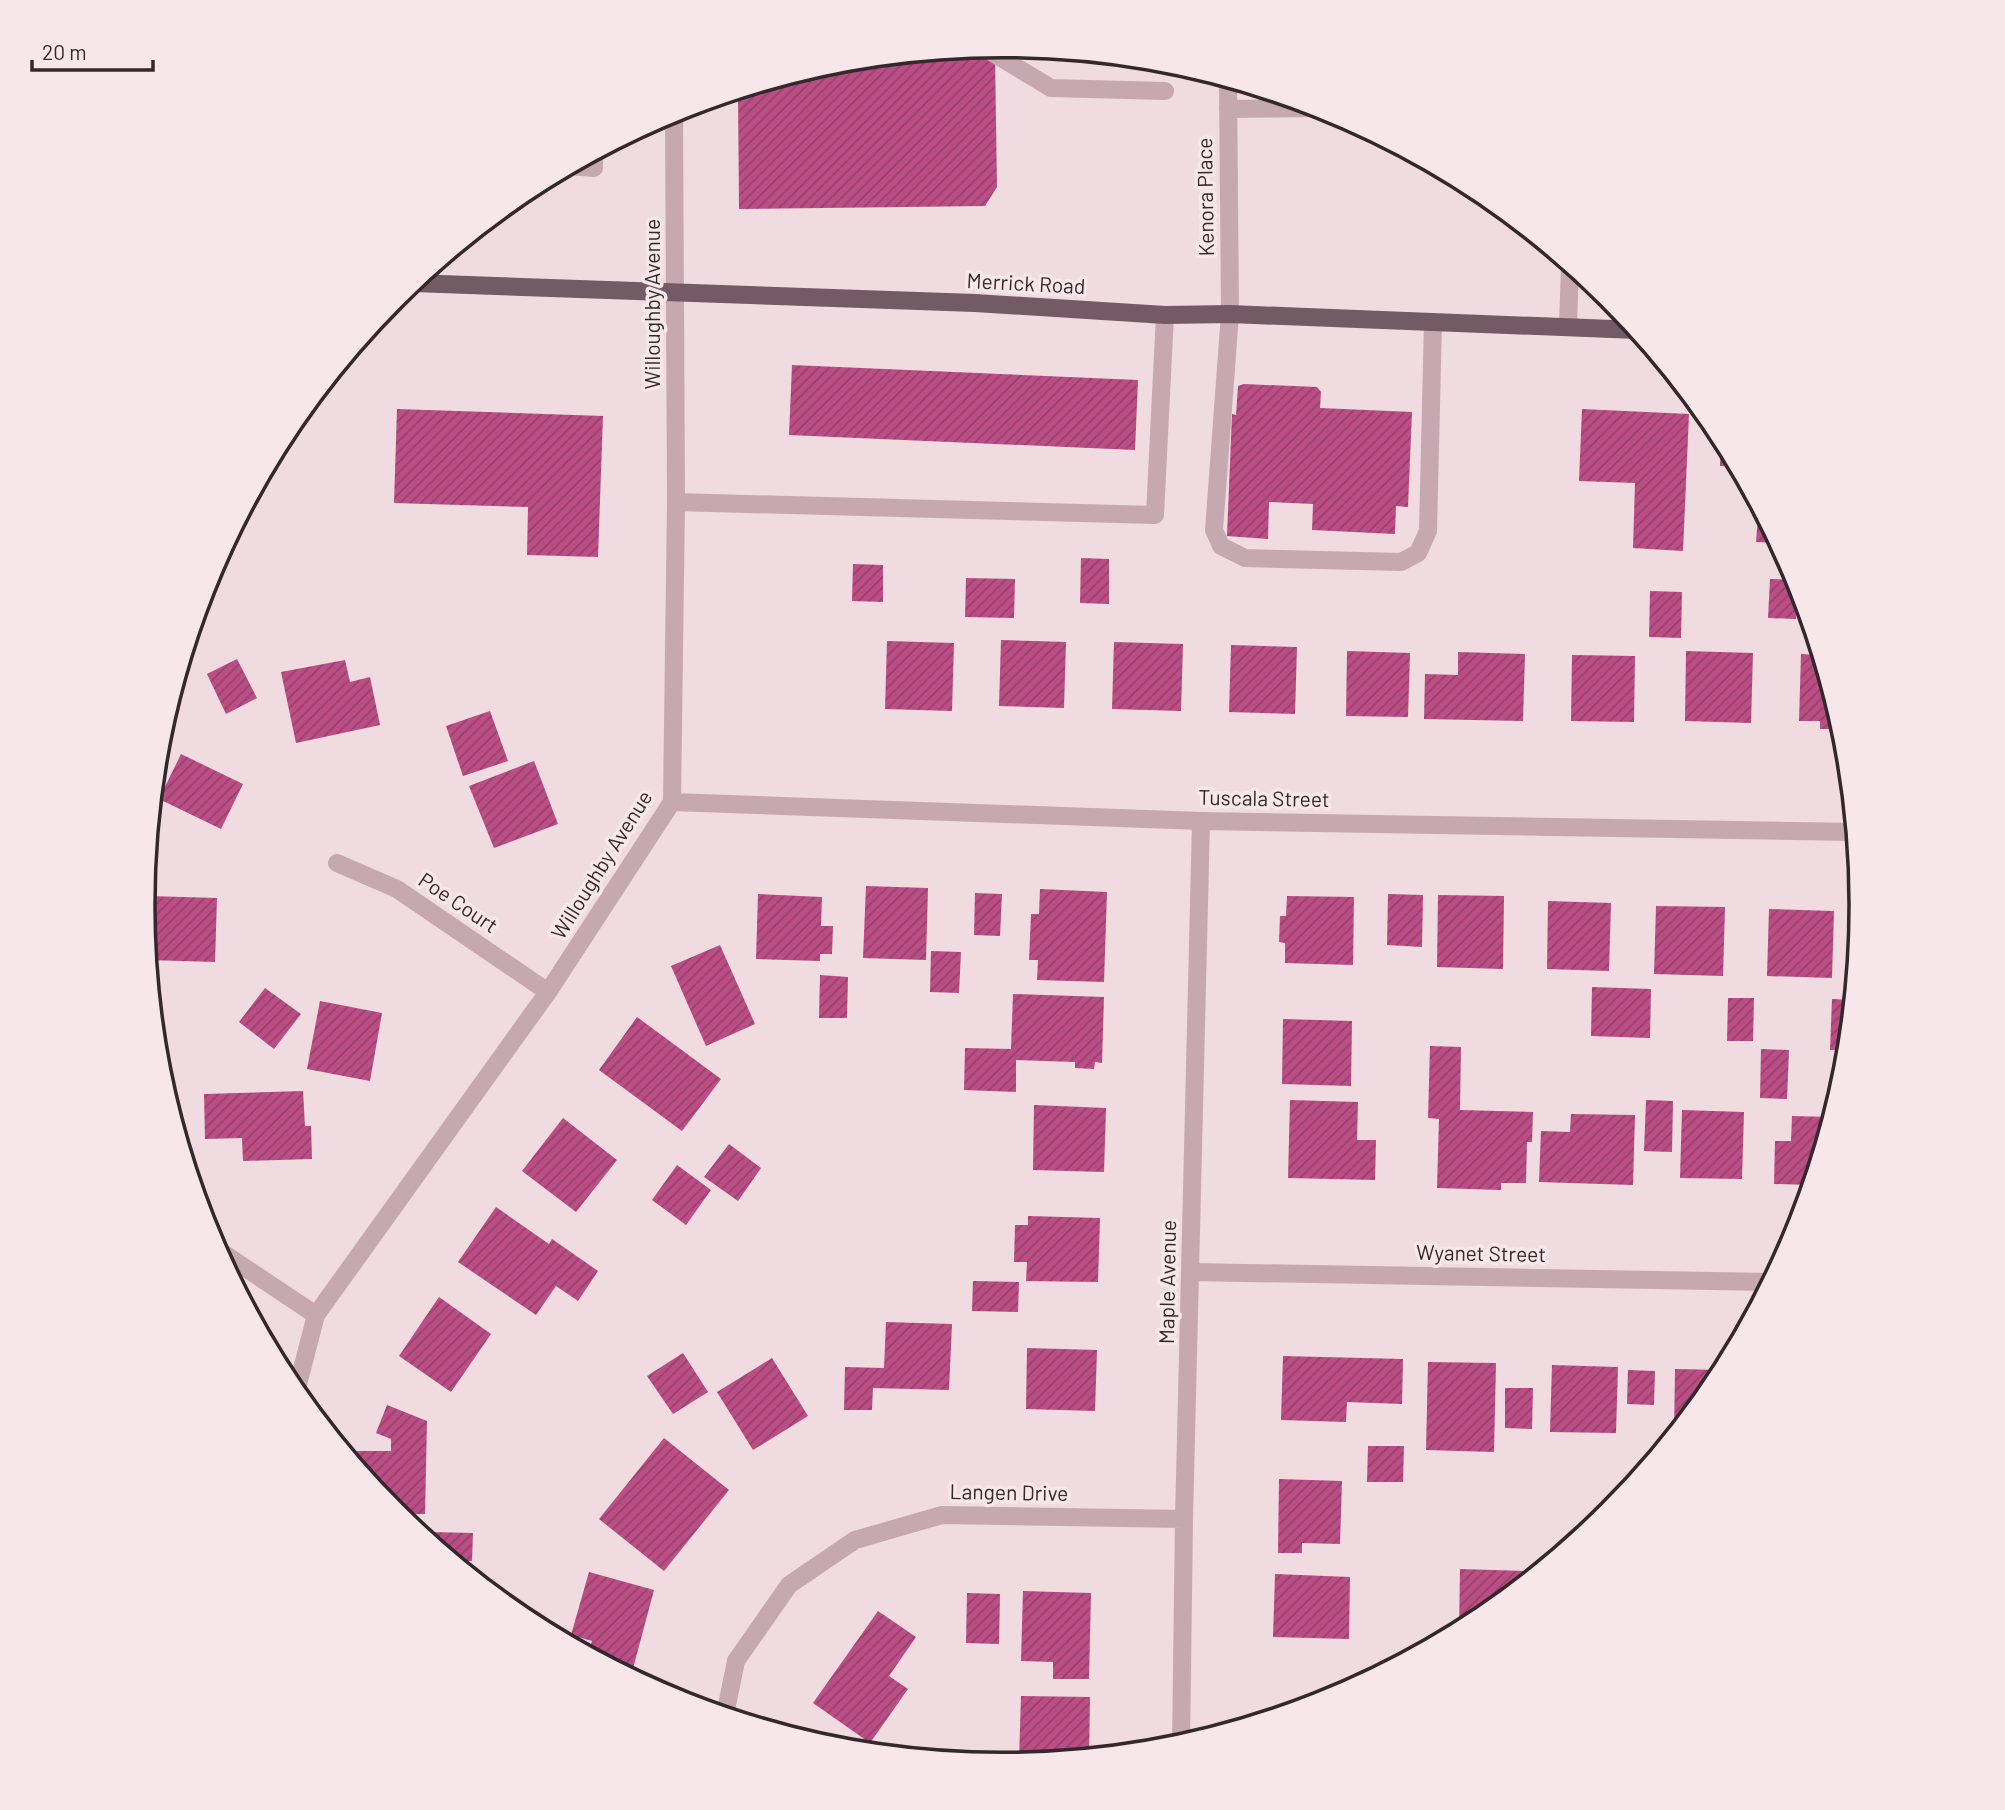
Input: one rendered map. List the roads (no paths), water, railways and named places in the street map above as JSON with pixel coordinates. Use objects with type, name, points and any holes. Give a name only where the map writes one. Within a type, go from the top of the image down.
[{"type":"main road","name":"Merrick Road","points":[[428,283],[975,303],[1165,315],[1230,314],[1624,329]]},
{"type":"street","points":[[1001,58],[1051,88],[1165,91]]},
{"type":"street","name":"Kenora Place","points":[[1228,89],[1230,314],[1214,530],[1221,546],[1245,558],[1401,562],[1418,553],[1428,531],[1433,322]]},
{"type":"street","points":[[1228,108],[1289,108]]},
{"type":"street","name":"Willoughby Avenue","points":[[300,1378],[316,1315],[548,992],[672,802],[676,502],[674,124]]},
{"type":"street","points":[[1568,327],[1570,276]]},
{"type":"street","points":[[676,502],[1155,515],[1165,315]]},
{"type":"street","name":"Tuscala Street","points":[[672,802],[1201,821],[1846,831]]},
{"type":"street","name":"Maple Avenue","points":[[1181,1733],[1201,821]]},
{"type":"street","name":"Poe Court","points":[[337,863],[397,889],[548,992]]},
{"type":"street","points":[[235,1261],[316,1315]]},
{"type":"street","name":"Wyanet Street","points":[[1191,1272],[1761,1282]]},
{"type":"street","name":"Langen Drive","points":[[727,1706],[736,1661],[789,1586],[855,1540],[942,1515],[1184,1519]]}]
